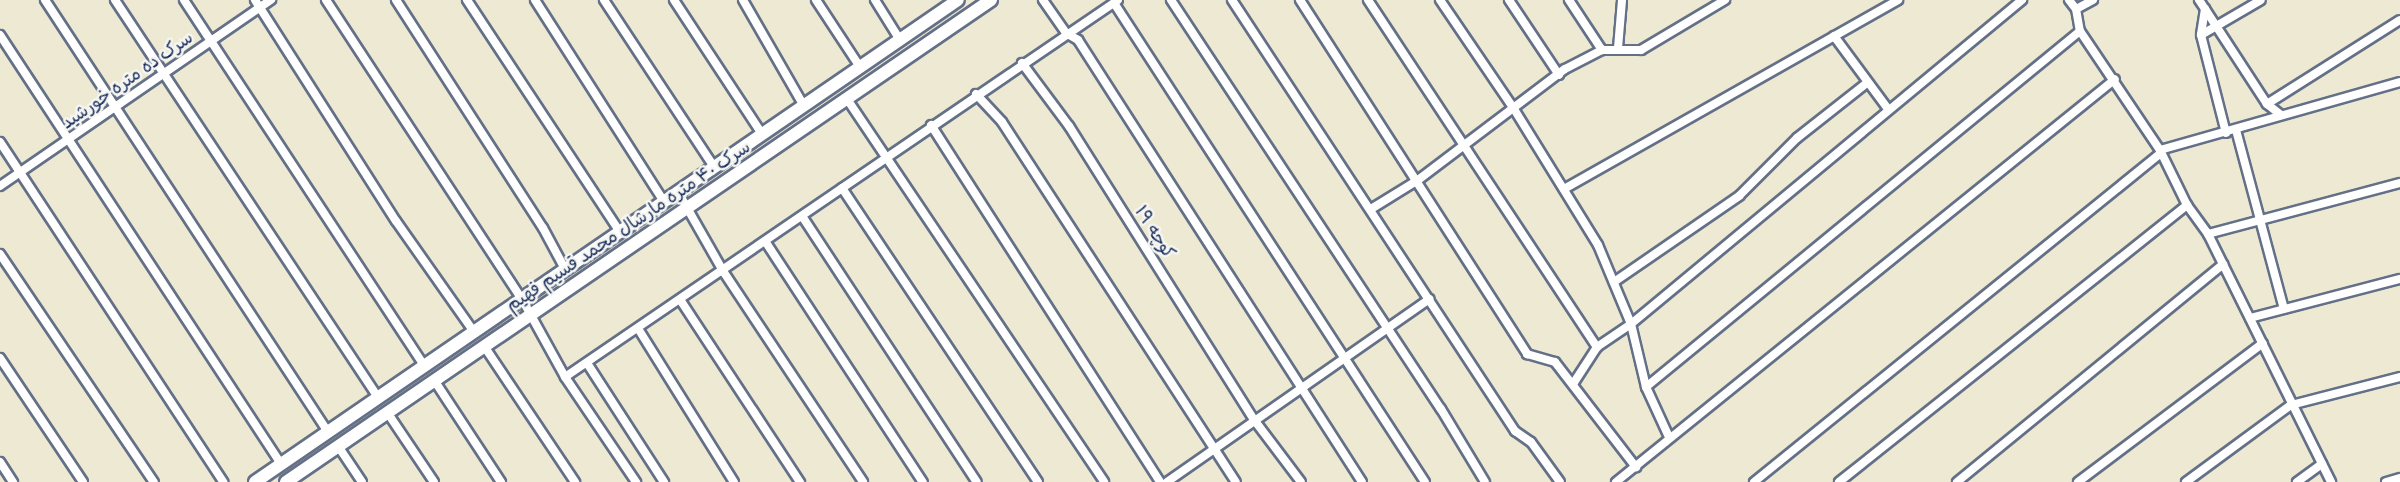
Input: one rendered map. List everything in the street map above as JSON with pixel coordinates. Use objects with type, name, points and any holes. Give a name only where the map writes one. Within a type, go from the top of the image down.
[{"type":"street","points":[[45,0],[328,432]]},
{"type":"street","points":[[116,0],[162,74],[378,398]]},
{"type":"street","points":[[184,0],[424,366]]},
{"type":"street","name":"سرک ده متره خورشید","points":[[0,186],[68,142],[212,41],[258,4],[271,0]]},
{"type":"street","points":[[326,0],[522,299],[565,377],[636,482]]},
{"type":"street","points":[[396,0],[543,228],[565,269]]},
{"type":"street","points":[[466,0],[620,232]]},
{"type":"street","points":[[535,0],[664,202]]},
{"type":"street","points":[[604,0],[714,167]]},
{"type":"street","points":[[674,0],[762,134]]},
{"type":"street","points":[[743,0],[804,106]]},
{"type":"street","points":[[816,0],[860,67]]},
{"type":"street","points":[[875,0],[900,40]]},
{"type":"street","name":"سرک ۴۰ متره مارشال محمد قسیم فهیم","points":[[255,482],[957,0]]},
{"type":"street","name":"سرک ۴۰ متره مارشال محمد قسیم فهیم","points":[[290,481],[387,412],[991,0]]},
{"type":"street","points":[[1043,0],[1066,33],[1078,40],[1362,482]]},
{"type":"street","points":[[1171,0],[1485,482]]},
{"type":"street","points":[[1232,0],[1515,431],[1531,441],[1560,482]]},
{"type":"street","points":[[1300,0],[1418,180],[1527,354],[1555,362],[1636,467]]},
{"type":"street","points":[[1368,0],[1597,347]]},
{"type":"street","points":[[1440,0],[1514,109],[1564,189],[1614,282],[1631,324],[1646,387],[1669,437]]},
{"type":"street","points":[[1509,0],[1559,75]]},
{"type":"street","points":[[1569,0],[1602,51]]},
{"type":"street","points":[[1618,48],[1622,0]]},
{"type":"street","points":[[1371,209],[1418,180],[1463,143],[1559,75],[1602,51],[1618,48],[1641,50],[1725,0]]},
{"type":"street","points":[[1564,189],[1898,0]]},
{"type":"street","points":[[1573,384],[1597,347],[1631,324],[2022,0]]},
{"type":"street","points":[[2069,0],[2076,9],[2080,31],[2115,79],[2161,152],[2187,205],[2208,234],[2331,482]]},
{"type":"street","points":[[2076,9],[2094,0]]},
{"type":"street","points":[[2199,0],[2218,25],[2267,104],[2281,115]]},
{"type":"street","points":[[2201,35],[2261,0]]},
{"type":"street","points":[[565,377],[639,330],[931,125],[1116,1],[1342,358],[1425,482]]},
{"type":"street","points":[[258,4],[396,221],[474,332]]},
{"type":"street","points":[[2205,9],[2201,35],[2226,133]]},
{"type":"street","points":[[2267,104],[2400,20]]},
{"type":"street","points":[[1646,387],[2080,31]]},
{"type":"street","points":[[0,35],[281,464]]},
{"type":"street","points":[[1834,36],[1888,109]]},
{"type":"street","name":"کوچه ۱۹","points":[[1022,63],[1069,126],[1255,421],[1301,482]]},
{"type":"street","points":[[1616,482],[2115,79]]},
{"type":"street","points":[[1754,482],[2161,152],[2400,82]]},
{"type":"street","points":[[1614,282],[1739,196],[1797,138],[1867,83]]},
{"type":"street","points":[[976,94],[1002,122],[1236,482]]},
{"type":"street","points":[[847,99],[1104,482]]},
{"type":"street","points":[[931,125],[1160,482]]},
{"type":"street","points":[[2236,130],[2258,221],[2284,309]]},
{"type":"street","points":[[0,142],[223,482]]},
{"type":"street","points":[[2208,234],[2400,183]]},
{"type":"street","points":[[843,188],[1038,482]]},
{"type":"street","points":[[678,192],[723,271],[863,482]]},
{"type":"street","points":[[1839,482],[2187,205]]},
{"type":"street","points":[[802,216],[977,482]]},
{"type":"street","points":[[765,241],[923,482]]},
{"type":"street","points":[[0,254],[154,482]]},
{"type":"street","points":[[1957,482],[2223,264]]},
{"type":"street","points":[[2250,318],[2400,279]]},
{"type":"street","points":[[1167,482],[1214,448],[1303,390],[1342,358],[1429,299]]},
{"type":"street","points":[[681,301],[800,482]]},
{"type":"street","points":[[639,330],[734,482]]},
{"type":"street","points":[[2078,482],[2262,343]]},
{"type":"street","points":[[484,346],[575,482]]},
{"type":"street","points":[[0,358],[83,482]]},
{"type":"street","points":[[587,363],[664,482]]},
{"type":"street","points":[[2186,482],[2291,405],[2400,377]]},
{"type":"street","points":[[434,380],[501,482]]},
{"type":"street","points":[[387,412],[434,482]]},
{"type":"street","points":[[338,446],[362,482]]},
{"type":"street","points":[[0,462],[13,482]]},
{"type":"street","points":[[2297,482],[2322,464]]},
{"type":"street","points":[[2386,482],[2400,478]]}]
